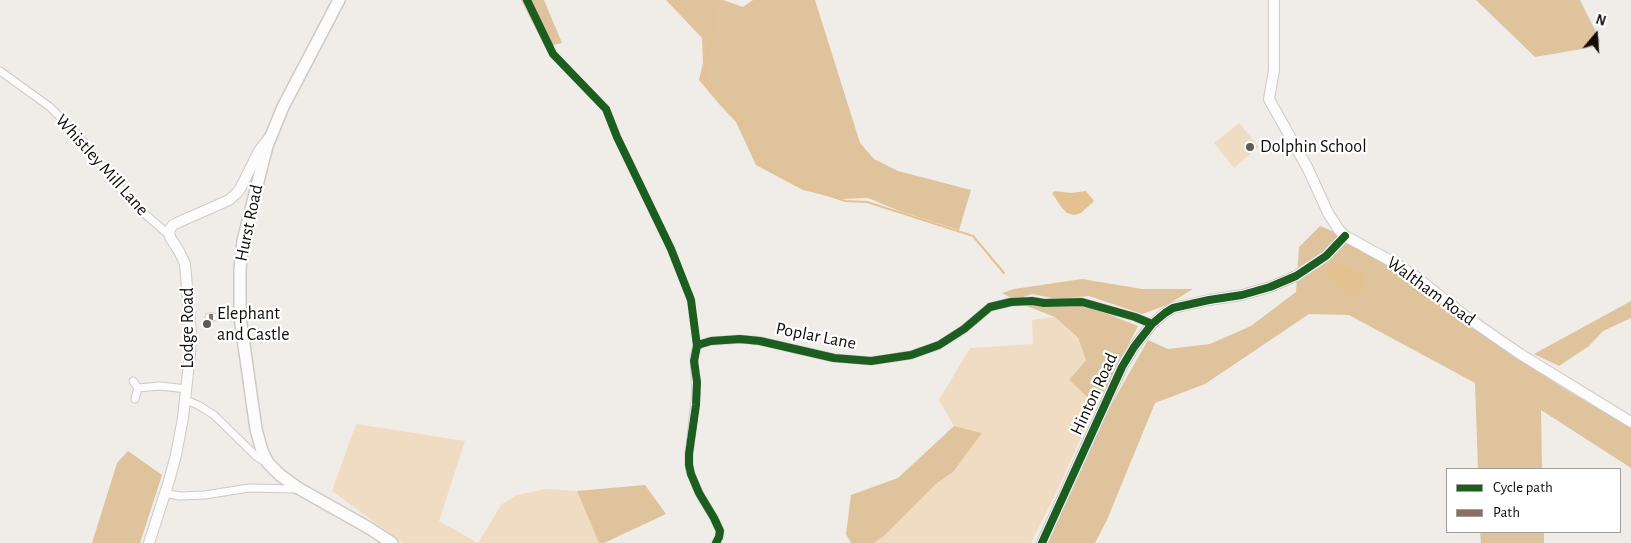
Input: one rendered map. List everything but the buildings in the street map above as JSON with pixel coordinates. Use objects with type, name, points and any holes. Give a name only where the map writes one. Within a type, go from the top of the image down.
[{"type":"main road","name":"Hurst Road","points":[[339,0],[282,107],[270,136],[243,241],[240,269],[240,317],[251,405],[259,442],[268,463],[282,483],[298,488],[392,543]]},
{"type":"main road","name":"Waltham Road","points":[[1274,0],[1274,70],[1269,99],[1308,169],[1334,224],[1345,236],[1398,265],[1492,335],[1631,422]]},
{"type":"main road","points":[[170,236],[170,229],[173,225],[229,200],[240,189],[259,151],[270,136]]},
{"type":"main road","points":[[243,184],[256,189]]},
{"type":"main road","name":"Lodge Road","points":[[149,543],[176,455],[183,418],[191,333],[184,259],[170,236]]},
{"type":"main road","name":"Hinton Road","points":[[1042,543],[1122,367],[1134,347],[1152,324],[1173,308],[1242,295],[1270,287],[1296,276],[1326,256],[1345,236]]},
{"type":"street","name":"Whistley Mill Lane","points":[[0,71],[50,107],[79,136],[128,199],[170,236]]},
{"type":"street","name":"Whistley Mill Lane","points":[[155,223],[173,225]]},
{"type":"street","name":"Poplar Lane","points":[[716,543],[720,531],[699,493],[689,464],[696,393],[694,356],[697,346],[704,342],[740,339],[760,341],[834,358],[870,361],[911,355],[939,345],[964,329],[990,307],[1011,302],[1032,301],[1044,303],[1082,302],[1135,317],[1152,324]]},
{"type":"street","points":[[133,381],[138,388]]},
{"type":"street","points":[[138,388],[160,386],[186,389]]},
{"type":"street","points":[[135,399],[138,388]]},
{"type":"street","points":[[185,400],[198,405],[214,415],[248,446],[257,457],[263,462],[268,463]]},
{"type":"street","points":[[248,446],[259,442]]},
{"type":"street","points":[[165,493],[179,496],[205,495],[282,483]]},
{"type":"shaded area","points":[[521,0],[544,0],[562,43],[545,47]]},
{"type":"shaded area","points":[[666,0],[723,0],[743,7],[753,0],[815,0],[860,143],[874,159],[898,171],[971,190],[959,230],[902,212],[868,198],[840,199],[803,190],[756,165],[736,122],[699,80],[703,63],[702,38]]},
{"type":"shaded area","points":[[1476,0],[1580,0],[1600,40],[1599,46],[1535,57]]},
{"type":"shaded area","points":[[1239,123],[1259,147],[1234,168],[1214,143]]},
{"type":"shaded area","points":[[1055,191],[1071,193],[1086,191],[1094,201],[1081,213],[1074,215],[1067,213],[1062,208],[1052,193]]},
{"type":"shaded area","points":[[1320,226],[1354,240],[1476,330],[1560,386],[1631,428],[1631,468],[1541,410],[1542,468],[1478,468],[1475,383],[1349,315],[1309,314],[1205,384],[1155,403],[1107,520],[1095,543],[1046,543],[1110,407],[1148,340],[1168,349],[1210,344],[1251,326],[1296,292],[1299,247]]},
{"type":"shaded area","points":[[1336,264],[1363,273],[1366,278],[1365,289],[1355,295],[1346,294],[1326,278],[1327,267]]},
{"type":"shaded area","points":[[1082,279],[1142,289],[1193,289],[1167,305],[1142,314],[1089,296],[1057,299],[1032,294],[1015,300],[1002,293],[1014,289]]},
{"type":"shaded area","points":[[1631,301],[1631,318],[1603,331],[1589,346],[1559,366],[1534,354]]},
{"type":"shaded area","points":[[1024,305],[1087,306],[1138,326],[1096,405],[1069,380],[1086,360],[1078,338],[1055,317]]},
{"type":"shaded area","points":[[1055,317],[1078,339],[1086,360],[1069,380],[1096,405],[1031,543],[874,543],[885,535],[937,483],[953,472],[982,433],[954,426],[939,400],[970,348],[1033,344],[1032,320]]},
{"type":"shaded area","points":[[356,424],[465,441],[439,521],[478,543],[403,543],[332,491]]},
{"type":"shaded area","points":[[954,426],[982,433],[953,472],[937,483],[885,535],[874,543],[851,543],[846,534],[851,495],[898,478]]},
{"type":"shaded area","points":[[128,451],[162,475],[140,543],[92,543],[117,463]]},
{"type":"shaded area","points":[[645,485],[666,514],[604,543],[599,543],[577,491]]},
{"type":"shaded area","points":[[546,489],[577,491],[599,543],[478,543],[502,504],[517,495]]},
{"type":"shaded area","points":[[1480,533],[1544,533],[1544,543],[1481,543]]},
{"type":"waterway","points":[[706,0],[714,14],[713,33],[706,62],[705,81],[735,116],[750,138],[762,166],[801,186],[845,201],[867,202],[973,236],[1004,273]]},
{"type":"cycle path","points":[[527,0],[553,54],[606,109],[617,137],[671,249],[691,300],[697,346],[694,361],[697,382],[689,465],[699,493],[720,531],[716,543]]},
{"type":"cycle path","points":[[1042,543],[1122,367],[1134,347],[1152,324],[1173,308],[1242,295],[1270,287],[1296,276],[1326,256],[1345,236]]},
{"type":"cycle path","points":[[697,346],[711,341],[740,339],[760,341],[834,358],[871,361],[911,355],[939,345],[964,329],[990,307],[1011,302],[1082,302],[1135,317],[1152,324]]},
{"type":"place","name":"Dolphin School","points":[[1250,147]]},
{"type":"place","name":"Elephant and Castle","points":[[207,324]]}]
